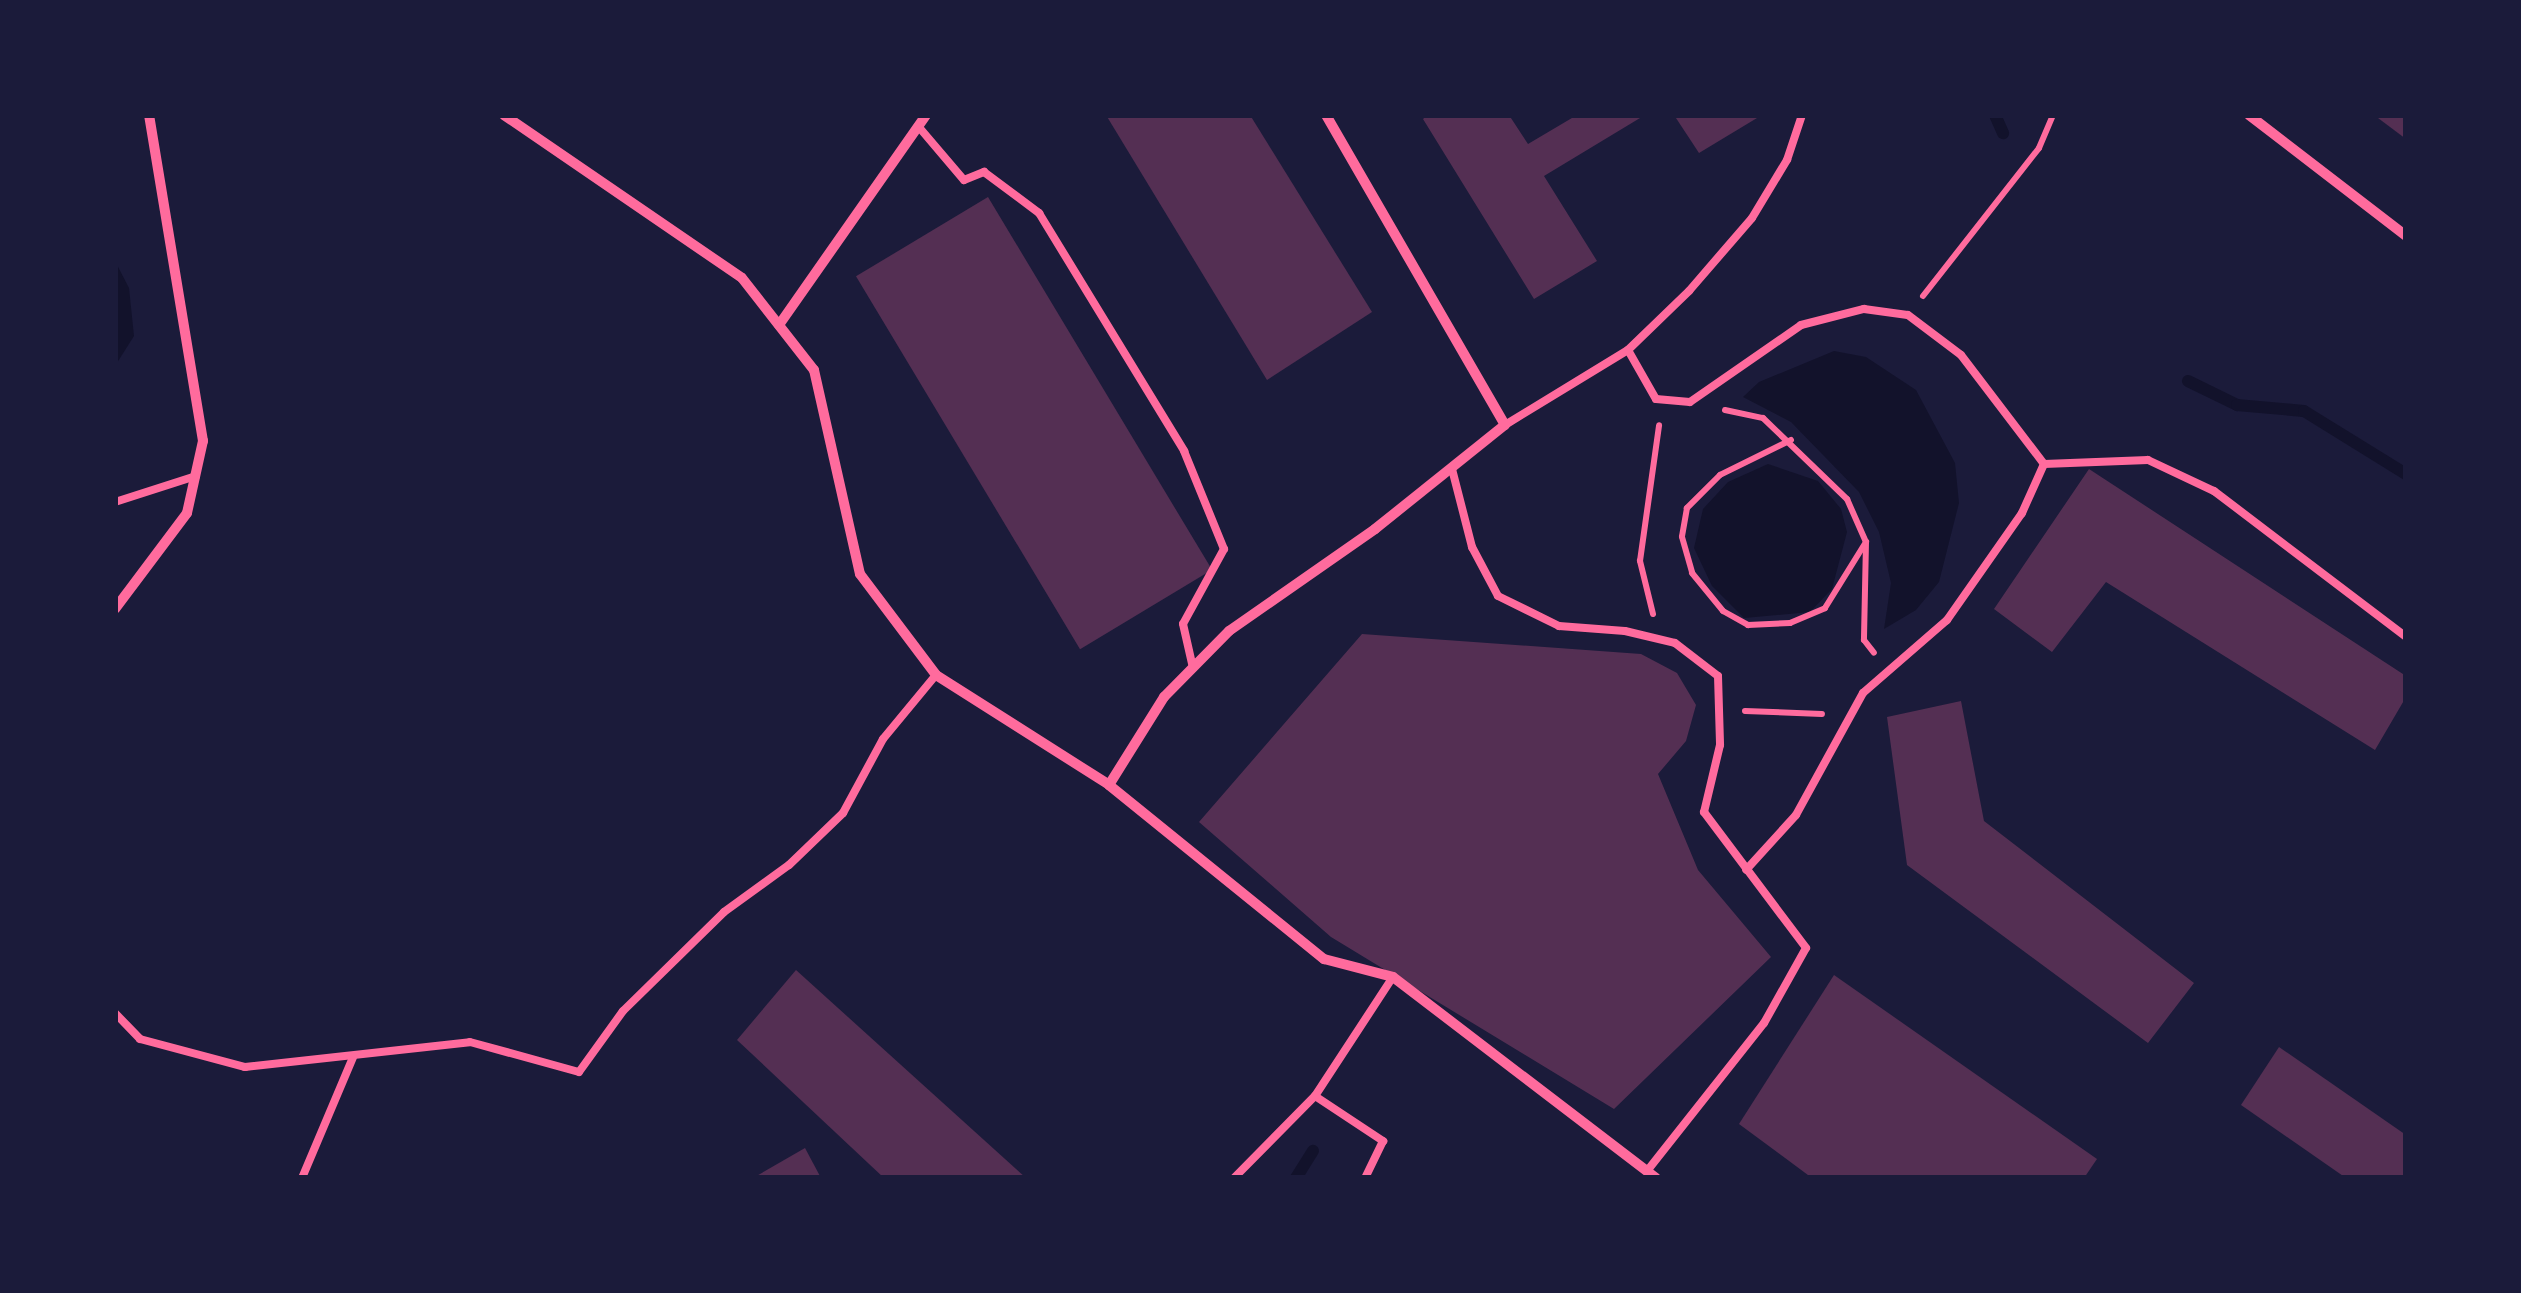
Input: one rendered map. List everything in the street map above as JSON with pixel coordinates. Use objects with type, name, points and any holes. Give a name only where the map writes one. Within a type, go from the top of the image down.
[{"type":"street","points":[[115,609],[187,513],[203,441],[149,115]]},
{"type":"street","points":[[504,115],[742,278],[814,370],[860,574],[936,675],[1109,785],[1324,959],[1393,977],[1651,1174]]},
{"type":"street","points":[[778,325],[926,115]]},
{"type":"street","points":[[1109,785],[1164,697],[1229,631],[1505,425],[1326,115]]},
{"type":"street","points":[[2249,115],[2406,236]]},
{"type":"lane","points":[[1505,425],[1628,350],[1752,218],[1787,160],[1802,115]]},
{"type":"lane","points":[[918,126],[964,180],[984,172],[1040,214],[1184,452],[1224,550],[1184,624],[1192,668]]},
{"type":"lane","points":[[1628,350],[1656,399],[1690,402],[1801,325],[1864,309],[1908,315],[1960,355],[2044,464]]},
{"type":"lane","points":[[2044,464],[2148,460],[2214,491],[2406,637]]},
{"type":"lane","points":[[1746,870],[1796,814],[1863,693],[1947,620],[2022,513],[2044,464]]},
{"type":"lane","points":[[1452,468],[1472,547],[1498,596],[1559,626],[1661,639],[1718,676],[1720,745],[1704,812],[1806,948],[1764,1023],[1651,1174]]},
{"type":"lane","points":[[115,502],[196,476]]},
{"type":"lane","points":[[115,1012],[140,1038],[245,1067],[470,1042],[580,1072],[622,1011],[724,912],[789,865],[843,814],[883,739],[936,675]]},
{"type":"lane","points":[[1234,1178],[1314,1096],[1393,977]]},
{"type":"lane","points":[[302,1178],[353,1056]]},
{"type":"lane","points":[[1314,1096],[1383,1141],[1366,1178]]},
{"type":"path","points":[[1908,315],[2039,148],[2052,115]]},
{"type":"path","points":[[1656,399],[1661,442],[1640,560],[1661,639]]},
{"type":"path","points":[[1690,402],[1764,418],[1848,499],[1866,542],[1864,640],[1888,672]]},
{"type":"path","points":[[1791,440],[1720,475],[1687,508],[1682,536],[1692,573],[1722,612],[1748,626],[1790,623],[1825,608],[1866,542]]},
{"type":"path","points":[[1719,710],[1851,715]]},
{"type":"shaded area","points":[[115,261],[129,288],[134,336],[115,366]]},
{"type":"shaded area","points":[[1834,351],[1866,357],[1916,390],[1955,463],[1959,503],[1939,582],[1916,610],[1884,629],[1891,583],[1879,532],[1859,492],[1791,422],[1743,397],[1759,382]]},
{"type":"shaded area","points":[[1768,464],[1818,481],[1841,509],[1847,532],[1832,589],[1810,612],[1744,618],[1712,586],[1694,548],[1703,509],[1728,482]]},
{"type":"building","points":[[1106,115],[1250,115],[1372,312],[1267,380]]},
{"type":"building","points":[[1428,115],[1509,115],[1528,144],[1577,115],[1645,115],[1544,176],[1597,261],[1534,299],[1423,119]]},
{"type":"building","points":[[1674,115],[1762,115],[1699,153]]},
{"type":"building","points":[[2374,115],[2406,115],[2406,139]]},
{"type":"building","points":[[988,197],[1212,570],[1080,649],[856,276]]},
{"type":"building","points":[[2089,469],[2406,676],[2406,697],[2375,750],[2106,582],[2052,652],[1994,609]]},
{"type":"building","points":[[1362,634],[1641,654],[1677,673],[1696,705],[1686,741],[1658,774],[1698,870],[1771,957],[1614,1109],[1331,937],[1199,822]]},
{"type":"building","points":[[1961,701],[1984,821],[2194,983],[2148,1043],[1907,865],[1887,717]]},
{"type":"building","points":[[796,970],[1026,1178],[884,1178],[737,1040]]},
{"type":"building","points":[[1834,975],[2097,1159],[2084,1178],[1812,1178],[1739,1124]]},
{"type":"building","points":[[2279,1047],[2406,1135],[2406,1178],[2346,1178],[2241,1105]]},
{"type":"building","points":[[805,1148],[821,1178],[753,1178]]},
{"type":"waterway","points":[[1995,115],[2003,133]]},
{"type":"waterway","points":[[2188,381],[2237,405],[2304,411],[2406,474]]},
{"type":"waterway","points":[[1296,1178],[1313,1151]]}]
